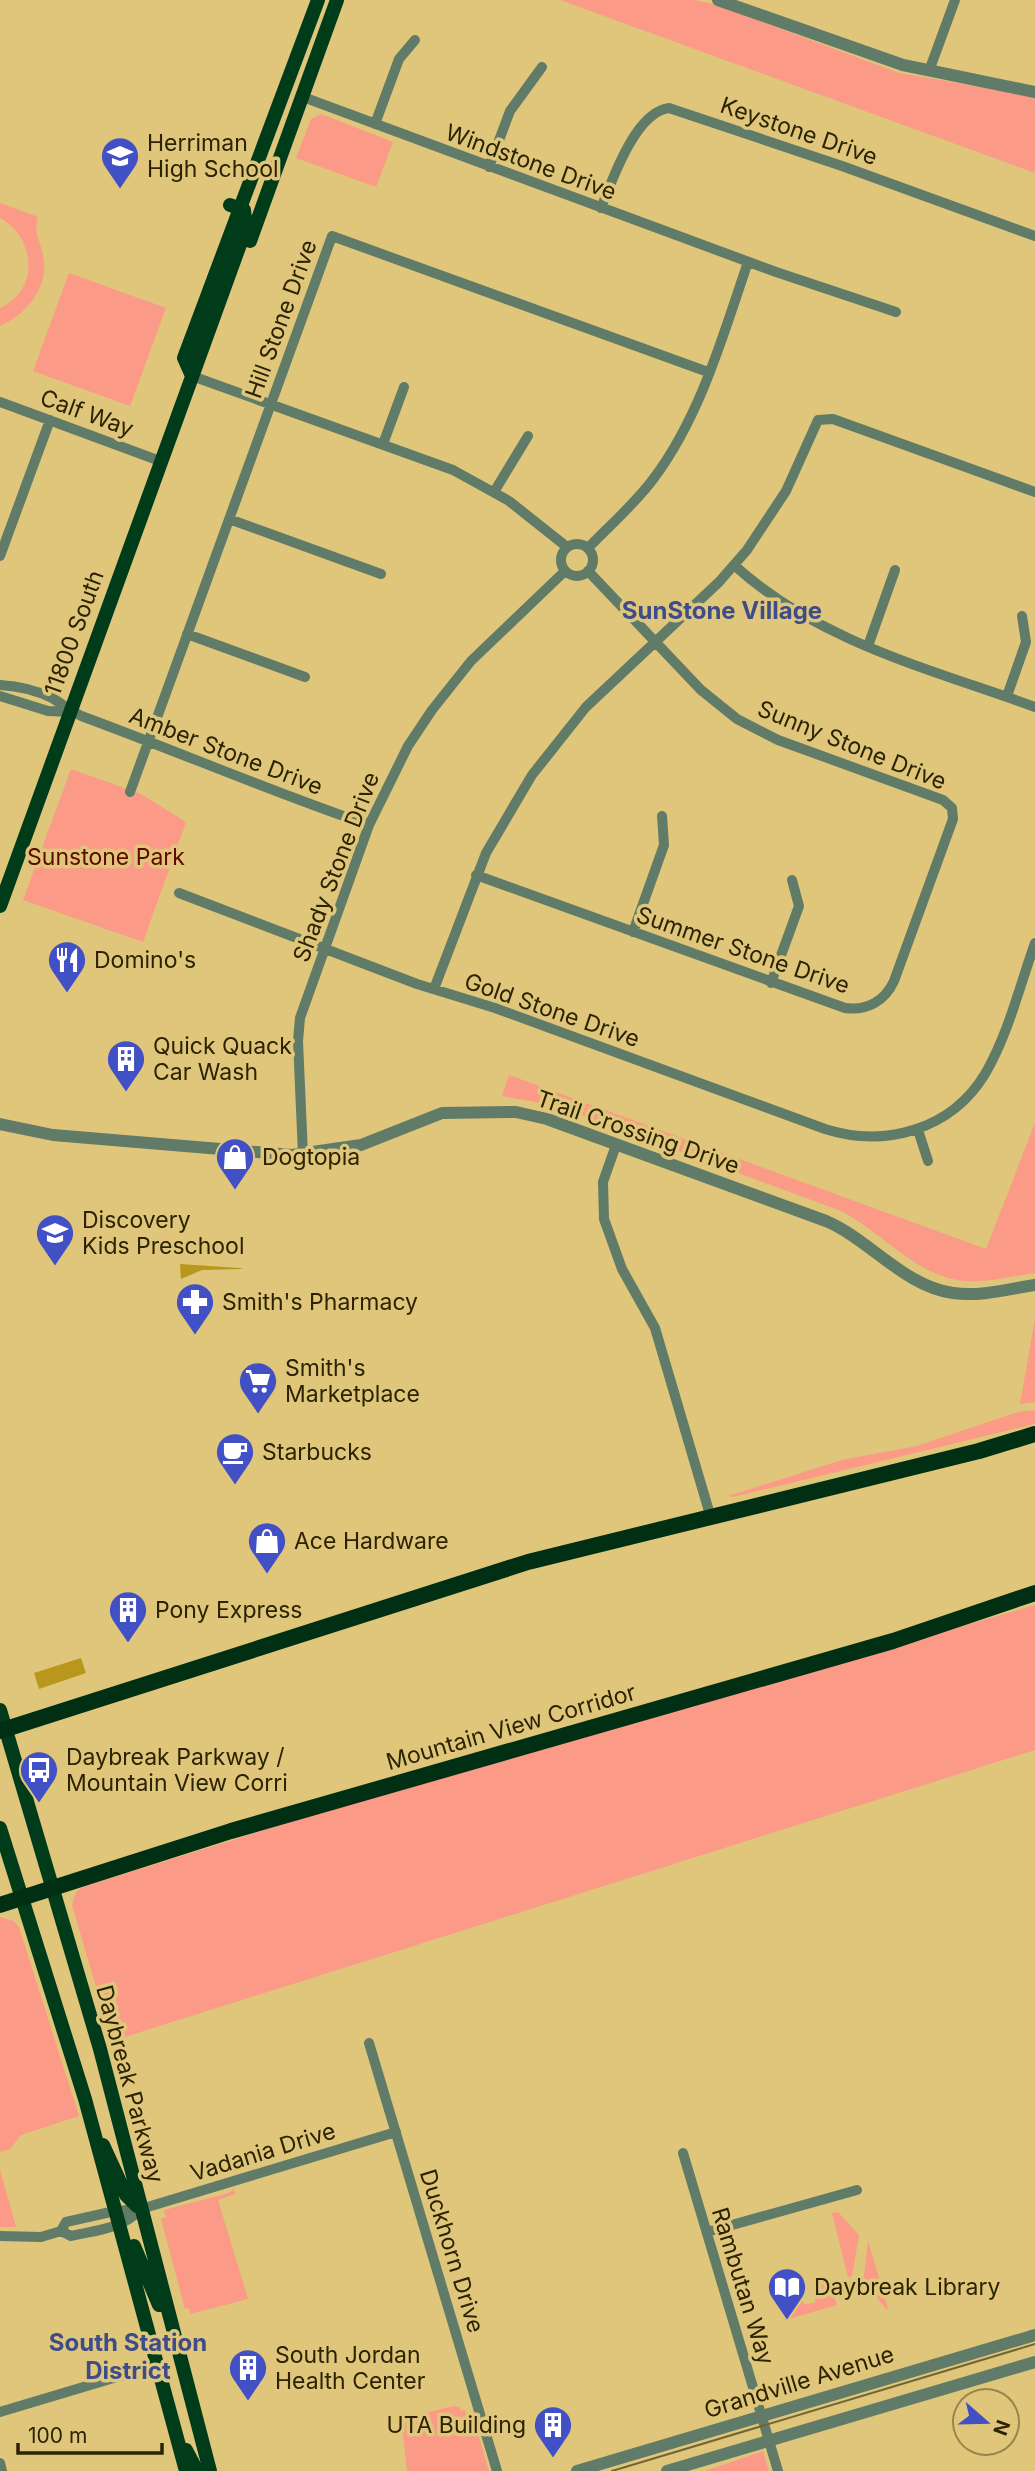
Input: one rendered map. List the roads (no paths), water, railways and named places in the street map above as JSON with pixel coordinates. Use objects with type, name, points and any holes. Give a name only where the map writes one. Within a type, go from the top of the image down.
[{"type":"highway","points":[[3,1730],[528,1562],[979,1451],[1035,1434]]},
{"type":"highway","name":"Mountain View Corridor","points":[[0,1905],[231,1831],[893,1641],[1035,1593]]},
{"type":"main road","name":"11800 South","points":[[192,376],[184,358],[227,228],[263,148],[317,0]]},
{"type":"main road","name":"11800 South","points":[[0,906],[160,461],[192,376],[208,359],[337,0]]},
{"type":"main road","points":[[263,148],[279,132],[291,104],[303,97],[297,76],[310,22]]},
{"type":"main road","points":[[192,376],[246,228],[247,214],[235,207]]},
{"type":"main road","name":"Daybreak Parkway","points":[[0,1710],[3,1730],[100,2049],[210,2471]]},
{"type":"main road","name":"Daybreak Parkway","points":[[0,1828],[91,2122],[115,2211]]},
{"type":"main road","points":[[91,2122],[126,2195],[141,2209]]},
{"type":"main road","points":[[115,2211],[124,2224],[174,2334]]},
{"type":"main road","points":[[124,2224],[157,2365],[186,2471]]},
{"type":"main road","points":[[176,2434],[197,2471]]},
{"type":"street","points":[[718,0],[738,3],[881,59],[1035,92]]},
{"type":"street","points":[[929,71],[955,0]]},
{"type":"street","points":[[375,124],[399,59],[415,40]]},
{"type":"street","points":[[489,167],[510,111],[542,68]]},
{"type":"street","name":"Windstone Drive","points":[[303,97],[748,262],[896,312]]},
{"type":"street","name":"Keystone Drive","points":[[601,208],[626,149],[657,113],[669,108],[842,166],[1035,236]]},
{"type":"street","name":"Hill Stone Drive","points":[[130,792],[332,236],[708,372]]},
{"type":"street","points":[[588,548],[629,508],[665,463],[688,422],[748,262]]},
{"type":"street","points":[[192,376],[453,470],[494,492],[536,520],[567,547]]},
{"type":"street","points":[[383,444],[404,387]]},
{"type":"street","name":"Calf Way","points":[[0,402],[160,461]]},
{"type":"street","points":[[434,989],[476,875],[507,814],[544,757],[586,707],[734,565],[778,505],[796,471],[815,424],[821,418],[833,418],[1035,492]]},
{"type":"street","points":[[0,556],[50,420]]},
{"type":"street","points":[[494,492],[528,436]]},
{"type":"street","points":[[229,519],[381,575]]},
{"type":"street","points":[[580,544],[588,548],[593,557],[588,571],[574,576],[565,571],[561,561],[567,547],[580,544]]},
{"type":"street","points":[[734,565],[803,617],[868,646],[1035,707]]},
{"type":"street","points":[[868,646],[895,570]]},
{"type":"street","name":"Shady Stone Drive","points":[[303,1155],[298,1026],[369,825],[397,765],[445,692],[484,649],[565,571]]},
{"type":"street","name":"Sunny Stone Drive","points":[[588,571],[712,701],[750,727],[778,740],[943,800],[952,808]]},
{"type":"street","points":[[1007,696],[1026,642],[1022,616]]},
{"type":"street","points":[[187,634],[305,677]]},
{"type":"street","points":[[0,685],[24,688],[53,698],[70,712]]},
{"type":"street","points":[[0,696],[48,710],[70,712]]},
{"type":"street","name":"Amber Stone Drive","points":[[70,712],[149,740],[226,774],[369,825]]},
{"type":"street","name":"Summer Stone Drive","points":[[476,875],[845,1008],[866,1007],[884,997],[894,981],[953,819],[952,808]]},
{"type":"street","points":[[633,932],[664,845],[662,816]]},
{"type":"street","points":[[771,982],[799,906],[792,880]]},
{"type":"street","name":"Gold Stone Drive","points":[[179,893],[434,989],[488,1006],[838,1133],[876,1137],[918,1130],[960,1104],[985,1074],[1035,943]]},
{"type":"street","name":"Trail Crossing Drive","points":[[0,1125],[53,1135],[303,1155],[361,1146],[422,1119],[463,1111],[516,1112],[547,1119],[836,1225],[915,1279],[937,1290],[965,1294],[1035,1285]]},
{"type":"street","points":[[918,1130],[928,1161]]},
{"type":"street","points":[[615,1145],[603,1182],[604,1219],[622,1269],[655,1328],[711,1518]]},
{"type":"street","name":"Duckhorn Drive","points":[[369,2043],[497,2471]]},
{"type":"street","name":"Vadania Drive","points":[[61,2231],[65,2222],[115,2211],[141,2209],[396,2132]]},
{"type":"street","name":"Rambutan Way","points":[[683,2152],[778,2471]]},
{"type":"street","points":[[707,2232],[857,2190]]},
{"type":"street","points":[[124,2224],[141,2209]]},
{"type":"street","name":"Vadania Drive","points":[[0,2236],[41,2237],[61,2231],[71,2236],[124,2224]]},
{"type":"street","name":"Grandville Avenue","points":[[577,2471],[1035,2335]]},
{"type":"street","name":"Grandville Avenue","points":[[667,2471],[1035,2362]]},
{"type":"street","points":[[0,2412],[157,2365]]},
{"type":"street","points":[[0,2463],[2,2471]]},
{"type":"tram line","points":[[612,2471],[1035,2344]]},
{"type":"place","name":"Herriman High School","points":[[120,190]]},
{"type":"place","name":"Domino's","points":[[67,994]]},
{"type":"place","name":"Quick Quack Car Wash","points":[[126,1093]]},
{"type":"place","name":"Dogtopia","points":[[235,1191]]},
{"type":"place","name":"Discovery Kids Preschool","points":[[55,1267]]},
{"type":"place","name":"Smith's Pharmacy","points":[[195,1336]]},
{"type":"place","name":"Smith's Marketplace","points":[[258,1415]]},
{"type":"place","name":"Starbucks","points":[[235,1486]]},
{"type":"place","name":"Ace Hardware","points":[[267,1575]]},
{"type":"place","name":"Pony Express","points":[[128,1644]]},
{"type":"place","name":"Daybreak Parkway / Mountain View Corri","points":[[39,1804]]},
{"type":"place","name":"Daybreak Library","points":[[787,2321]]},
{"type":"place","name":"South Jordan Health Center","points":[[248,2402]]},
{"type":"place","name":"UTA Building","points":[[553,2459]]},
{"type":"district","name":"SunStone Village","points":[[722,611]]},
{"type":"district","name":"South Station District","points":[[128,2357]]},
{"type":"park label","name":"Sunstone Park","points":[[106,857]]}]
